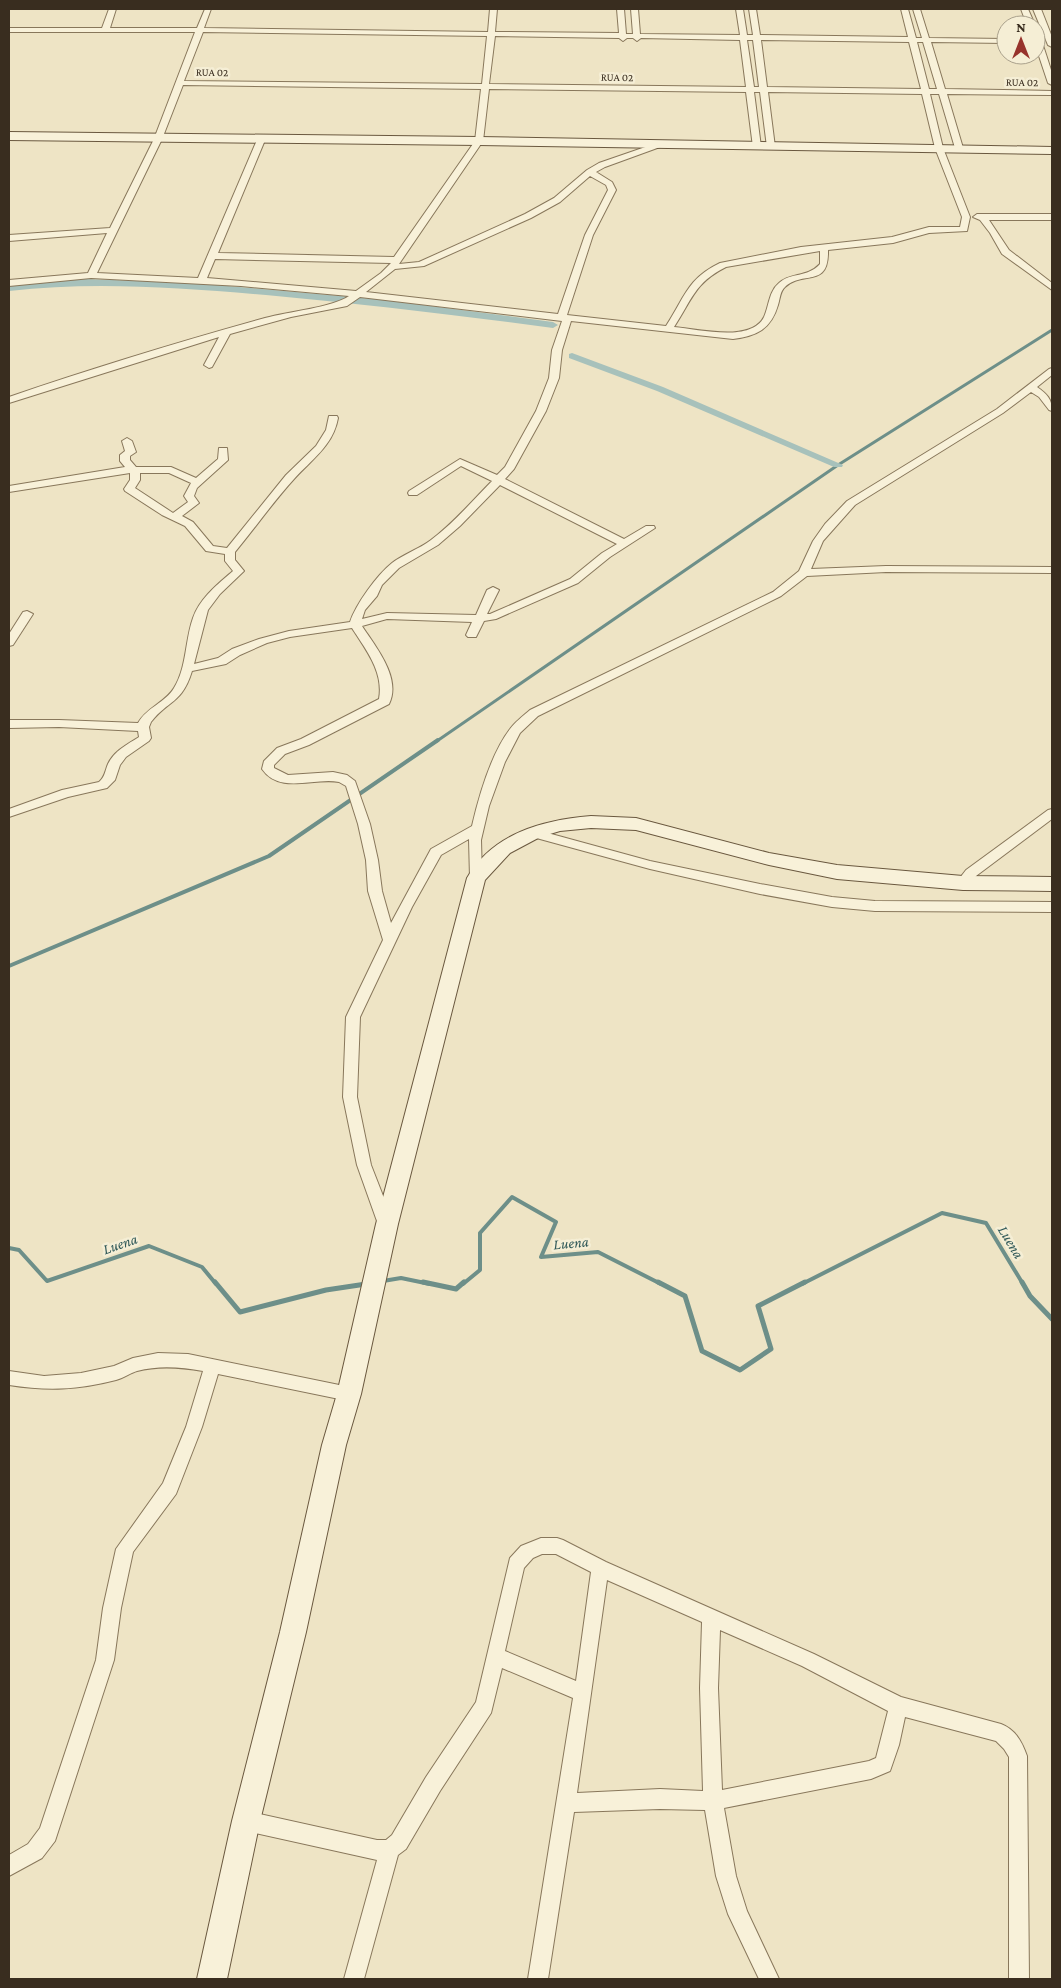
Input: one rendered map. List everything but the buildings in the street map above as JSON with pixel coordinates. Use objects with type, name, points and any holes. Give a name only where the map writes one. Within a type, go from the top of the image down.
[{"type":"street","points":[[105,31],[112,9]]},
{"type":"street","points":[[91,275],[158,138],[208,9]]},
{"type":"street","points":[[9,400],[55,384],[226,332],[290,314],[344,304],[357,294],[394,264],[478,141],[494,9]]},
{"type":"street","points":[[621,9],[623,37]]},
{"type":"street","points":[[635,9],[637,37]]},
{"type":"street","points":[[740,9],[757,147]]},
{"type":"street","points":[[753,9],[771,147]]},
{"type":"street","points":[[668,329],[694,283],[711,270],[741,261],[824,248],[893,240],[930,230],[964,228],[966,218],[939,148],[905,9]]},
{"type":"street","points":[[917,9],[959,148]]},
{"type":"street","points":[[1037,9],[1052,44]]},
{"type":"street","points":[[9,30],[912,41],[996,45]]},
{"type":"street","points":[[927,42],[996,41]]},
{"type":"street","points":[[1045,65],[1052,83]]},
{"type":"street","name":"RUA 02","points":[[180,83],[1052,93]]},
{"type":"street","points":[[9,136],[478,141],[1052,151]]},
{"type":"street","points":[[202,280],[261,140]]},
{"type":"street","points":[[212,256],[421,264],[520,220],[558,200],[590,172],[602,165],[657,145]]},
{"type":"street","points":[[355,624],[360,609],[371,596],[377,584],[395,566],[434,543],[456,524],[500,480],[524,444],[541,411],[554,378],[557,350],[564,318],[589,235],[612,190],[610,184],[590,172]]},
{"type":"street","points":[[966,218],[1052,216]]},
{"type":"street","points":[[982,217],[994,232],[1005,252],[1052,287]]},
{"type":"street","points":[[9,238],[113,230]]},
{"type":"street","points":[[9,283],[91,275],[202,280],[357,294],[733,336],[753,333],[768,322],[778,289],[781,285],[793,278],[812,274],[824,264],[824,248]]},
{"type":"street","points":[[209,365],[226,332]]},
{"type":"street","points":[[804,573],[818,541],[851,503],[1000,411],[1052,370]]},
{"type":"street","points":[[1032,387],[1051,404]]},
{"type":"street","points":[[9,813],[66,793],[103,785],[109,780],[114,764],[122,754],[145,738],[143,727],[161,705],[177,694],[187,669],[200,616],[206,604],[239,571],[230,562],[230,552],[290,478],[320,448],[328,437],[333,418]]},
{"type":"street","points":[[127,441],[131,452],[125,455],[125,461],[135,470],[137,476],[129,489],[174,517],[189,524],[210,549],[230,552]]},
{"type":"street","points":[[174,517],[194,503],[189,496],[192,487],[223,460],[224,450]]},
{"type":"street","points":[[413,492],[460,462],[500,480],[626,544]]},
{"type":"street","points":[[9,489],[108,472],[135,470],[171,470],[197,482]]},
{"type":"street","points":[[187,669],[222,661],[236,652],[272,638],[355,624],[386,616],[480,619],[504,612],[528,600],[564,587],[650,528]]},
{"type":"street","points":[[212,1979],[246,1821],[293,1632],[334,1445],[349,1394],[386,1232],[476,878],[475,840],[477,829],[499,762],[515,731],[534,713],[777,594],[804,573],[830,570],[895,569],[1052,570]]},
{"type":"street","points":[[472,635],[493,590]]},
{"type":"street","points":[[9,643],[27,614]]},
{"type":"street","points":[[355,624],[376,658],[382,673],[388,691],[385,701],[305,742],[281,751],[268,764],[268,769],[273,776],[283,781],[337,777],[347,780],[351,784],[364,824],[372,860],[375,891],[389,940]]},
{"type":"street","points":[[9,724],[44,722],[87,726],[143,727]]},
{"type":"street","points":[[963,883],[972,873],[1052,813]]},
{"type":"street","points":[[476,878],[502,848],[533,833],[560,825],[591,822],[636,824],[769,859],[837,872],[963,883],[1052,884]]},
{"type":"street","points":[[386,1232],[364,1165],[350,1097],[353,1017],[405,907],[436,852],[477,829]]},
{"type":"street","points":[[533,833],[650,865],[760,889],[832,902],[875,906],[1052,907]]},
{"type":"street","points":[[9,1378],[44,1383],[81,1380],[117,1373],[134,1365],[158,1360],[188,1361],[349,1394]]},
{"type":"street","points":[[9,1866],[35,1851],[48,1834],[105,1660],[112,1608],[125,1549],[170,1488],[194,1427],[212,1367]]},
{"type":"street","points":[[246,1821],[378,1850],[390,1849],[399,1842],[433,1784],[484,1706],[516,1564],[527,1552],[541,1546],[557,1546],[600,1568],[808,1660],[898,1706],[1001,1733],[1011,1742],[1018,1756],[1018,1979]]},
{"type":"street","points":[[538,1979],[583,1693],[600,1568]]},
{"type":"street","points":[[711,1617],[709,1688],[712,1800],[726,1876],[738,1914],[769,1979]]},
{"type":"street","points":[[496,1656],[583,1693]]},
{"type":"street","points":[[566,1803],[660,1799],[712,1800],[871,1770],[883,1764],[890,1745],[898,1706]]},
{"type":"street","points":[[354,1979],[390,1849]]},
{"type":"waterway","points":[[9,288],[86,282],[194,286],[385,303],[553,325]]},
{"type":"waterway","points":[[437,741],[838,465],[1052,330]]},
{"type":"waterway","points":[[572,356],[660,389],[838,465]]},
{"type":"waterway","points":[[9,966],[269,856],[438,740]]},
{"type":"waterway","name":"Luena","points":[[463,1284],[480,1270],[480,1233],[512,1197],[556,1222],[541,1257],[598,1252],[661,1284]]},
{"type":"waterway","name":"Luena","points":[[802,1284],[942,1213],[986,1223],[1023,1284]]},
{"type":"waterway","name":"Luena","points":[[9,1248],[19,1250],[47,1281],[149,1246],[202,1267],[216,1284]]},
{"type":"waterway","name":"Luena","points":[[383,1281],[401,1278],[430,1284]]},
{"type":"waterway","name":"Luena","points":[[215,1282],[240,1312],[326,1290],[366,1284]]},
{"type":"waterway","name":"Luena","points":[[423,1282],[456,1289],[464,1282]]},
{"type":"waterway","name":"Luena","points":[[658,1282],[685,1296],[702,1351],[740,1370],[771,1349],[758,1306],[805,1282]]},
{"type":"waterway","name":"Luena","points":[[1022,1282],[1030,1296],[1052,1319]]}]
